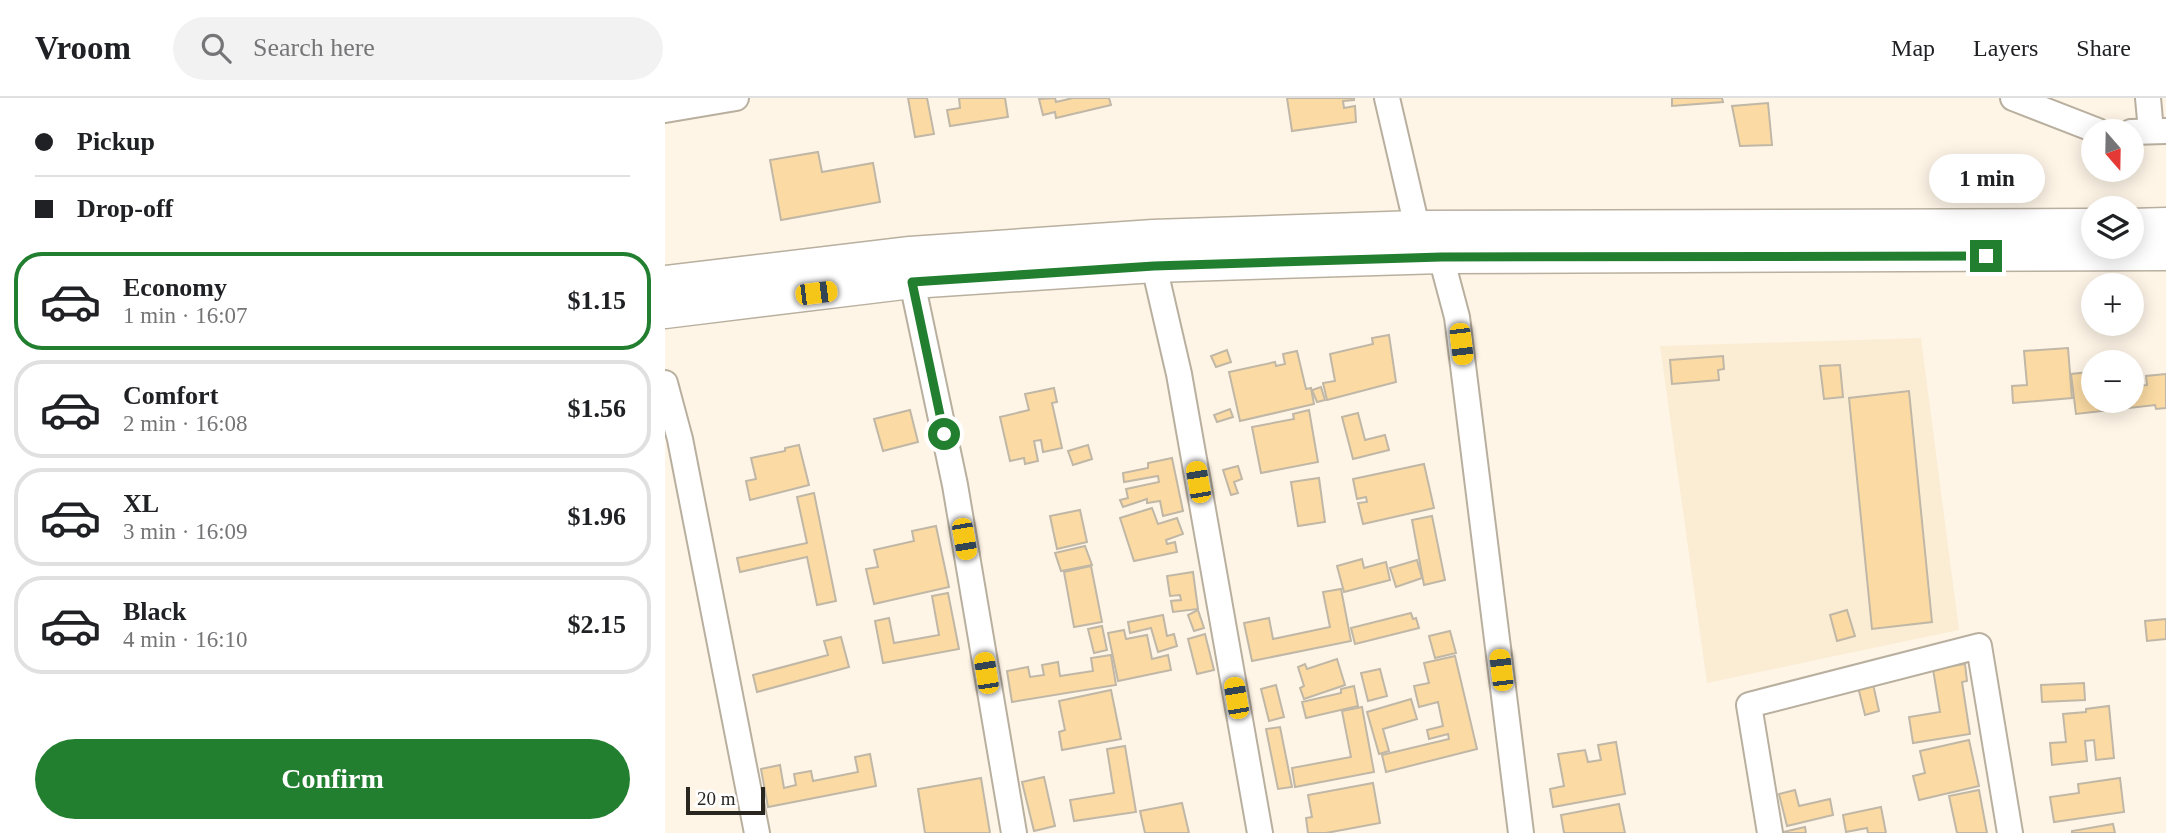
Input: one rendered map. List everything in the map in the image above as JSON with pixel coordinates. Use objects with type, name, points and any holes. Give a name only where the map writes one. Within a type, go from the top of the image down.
[{"type":"street","points":[[665,110],[736,98]]},
{"type":"street","points":[[1387,98],[1417,227]]},
{"type":"street","points":[[2013,98],[2081,124]]},
{"type":"street","points":[[2148,98],[2150,131]]},
{"type":"street","points":[[2144,225],[2166,224]]},
{"type":"street","points":[[665,282],[910,253],[1153,236],[1417,227],[2081,225]]},
{"type":"street","points":[[665,312],[912,282],[1154,266],[1441,257],[2166,254]]},
{"type":"street","points":[[1441,257],[1457,317],[1521,833]]},
{"type":"street","points":[[1154,266],[1179,374],[1260,833]]},
{"type":"street","points":[[912,282],[955,485],[1014,833]]},
{"type":"street","points":[[665,383],[680,439],[757,833]]},
{"type":"street","points":[[1770,833],[1749,705],[1979,646],[2010,833]]},
{"type":"shaded area","points":[[1921,338],[1959,630],[1707,683],[1660,346]]},
{"type":"building","points":[[908,98],[927,98],[934,134],[915,137]]},
{"type":"building","points":[[959,98],[1005,98],[1008,117],[950,126],[947,110],[960,108]]},
{"type":"building","points":[[1055,98],[1056,102],[1073,98],[1109,98],[1111,105],[1056,118],[1055,112],[1043,115],[1039,99]]},
{"type":"building","points":[[1287,98],[1354,98],[1343,101],[1344,108],[1355,106],[1356,122],[1292,131]]},
{"type":"building","points":[[1672,98],[1722,98],[1723,102],[1672,106]]},
{"type":"building","points":[[1768,103],[1772,145],[1740,146],[1732,106]]},
{"type":"building","points":[[818,152],[822,172],[873,163],[880,202],[781,220],[770,160]]},
{"type":"building","points":[[1389,335],[1396,382],[1327,400],[1323,383],[1335,381],[1330,354],[1373,344],[1372,338]]},
{"type":"building","points":[[2068,348],[2072,398],[2013,403],[2012,386],[2027,385],[2024,351]]},
{"type":"building","points":[[1227,350],[1231,362],[1216,367],[1211,356]]},
{"type":"building","points":[[1297,351],[1306,389],[1311,388],[1314,404],[1240,421],[1229,372],[1275,362],[1276,366],[1285,364],[1283,354]]},
{"type":"building","points":[[1723,356],[1724,369],[1718,370],[1719,380],[1672,384],[1670,360]]},
{"type":"building","points":[[1840,365],[1843,397],[1824,399],[1820,366]]},
{"type":"building","points":[[2081,373],[2081,413],[2085,413],[2076,414],[2071,374]]},
{"type":"building","points":[[2166,374],[2166,408],[2156,409],[2155,405],[2144,406],[2146,376]]},
{"type":"building","points":[[1321,387],[1325,400],[1317,402],[1312,390]]},
{"type":"building","points":[[1054,388],[1057,402],[1052,403],[1062,448],[1043,452],[1041,440],[1034,441],[1038,461],[1025,464],[1024,458],[1010,461],[1000,417],[1029,410],[1025,394]]},
{"type":"building","points":[[1909,391],[1932,622],[1872,629],[1849,398]]},
{"type":"building","points":[[1230,409],[1233,417],[1217,422],[1214,415]]},
{"type":"building","points":[[910,410],[918,442],[883,451],[874,419]]},
{"type":"building","points":[[1309,410],[1318,462],[1261,473],[1252,427],[1294,419],[1293,414]]},
{"type":"building","points":[[1358,413],[1365,440],[1385,435],[1389,450],[1353,459],[1342,417]]},
{"type":"building","points":[[799,445],[809,485],[750,500],[746,481],[756,479],[751,458],[785,451],[785,448]]},
{"type":"building","points":[[1088,445],[1092,459],[1073,465],[1068,451]]},
{"type":"building","points":[[1172,458],[1183,511],[1163,516],[1160,501],[1147,503],[1147,499],[1123,507],[1120,500],[1128,498],[1126,489],[1159,482],[1158,476],[1124,482],[1123,473],[1148,468],[1148,463]]},
{"type":"building","points":[[1424,464],[1434,508],[1363,524],[1358,503],[1367,502],[1366,497],[1357,499],[1353,479]]},
{"type":"building","points":[[1238,466],[1242,479],[1234,482],[1238,493],[1231,495],[1223,470]]},
{"type":"building","points":[[1319,478],[1325,522],[1298,526],[1291,482]]},
{"type":"building","points":[[814,493],[836,601],[817,605],[807,557],[740,572],[737,558],[807,543],[797,497]]},
{"type":"building","points":[[1152,508],[1158,524],[1177,518],[1183,534],[1166,540],[1167,544],[1175,542],[1177,552],[1134,561],[1120,518]]},
{"type":"building","points":[[1080,510],[1087,542],[1057,549],[1050,516]]},
{"type":"building","points":[[1432,516],[1445,580],[1424,585],[1412,520]]},
{"type":"building","points":[[936,526],[949,587],[874,604],[866,569],[878,567],[874,550],[914,541],[912,531]]},
{"type":"building","points":[[1085,546],[1092,565],[1061,571],[1055,553]]},
{"type":"building","points":[[1362,559],[1364,568],[1386,562],[1390,580],[1344,592],[1337,566]]},
{"type":"building","points":[[1417,560],[1422,578],[1396,587],[1390,568]]},
{"type":"building","points":[[1091,566],[1102,622],[1074,627],[1064,572]]},
{"type":"building","points":[[1193,572],[1198,609],[1173,612],[1171,601],[1181,600],[1180,595],[1170,596],[1167,576]]},
{"type":"building","points":[[1341,589],[1351,641],[1252,661],[1244,623],[1269,618],[1273,639],[1330,627],[1323,592]]},
{"type":"building","points":[[948,593],[959,649],[883,663],[875,621],[889,618],[894,643],[939,635],[932,596]]},
{"type":"building","points":[[1198,610],[1204,628],[1194,631],[1188,615]]},
{"type":"building","points":[[1847,610],[1855,636],[1837,641],[1830,615]]},
{"type":"building","points":[[1411,613],[1419,628],[1355,644],[1351,628]]},
{"type":"building","points":[[1163,615],[1167,636],[1174,634],[1177,646],[1158,652],[1151,628],[1130,633],[1128,622]]},
{"type":"building","points":[[2166,619],[2166,639],[2147,641],[2145,621]]},
{"type":"building","points":[[1102,626],[1107,650],[1094,653],[1088,629]]},
{"type":"building","points":[[1124,630],[1126,639],[1147,635],[1152,659],[1168,655],[1171,670],[1118,681],[1108,633]]},
{"type":"building","points":[[1450,631],[1456,653],[1435,658],[1429,636]]},
{"type":"building","points":[[1205,634],[1214,670],[1197,674],[1188,639]]},
{"type":"building","points":[[841,637],[849,667],[757,692],[753,675],[828,655],[824,641]]},
{"type":"building","points":[[1111,655],[1116,685],[1012,702],[1007,671],[1028,667],[1030,677],[1044,675],[1042,665],[1058,662],[1060,676],[1093,671],[1091,658]]},
{"type":"building","points":[[1455,656],[1477,749],[1386,772],[1382,755],[1449,739],[1448,734],[1429,739],[1427,730],[1443,726],[1438,702],[1419,707],[1414,686],[1429,683],[1424,663]]},
{"type":"building","points":[[1337,659],[1345,685],[1304,699],[1300,688],[1304,686],[1298,667],[1305,664],[1307,669]]},
{"type":"building","points":[[1965,664],[1967,681],[1962,682],[1970,734],[1913,743],[1909,717],[1940,712],[1933,669]]},
{"type":"building","points":[[1380,669],[1387,696],[1368,701],[1361,673]]},
{"type":"building","points":[[2084,683],[2085,700],[2042,702],[2041,685]]},
{"type":"building","points":[[1873,684],[1879,711],[1865,715],[1858,687]]},
{"type":"building","points":[[1276,685],[1284,717],[1269,721],[1261,689]]},
{"type":"building","points":[[1354,686],[1358,706],[1306,718],[1302,702],[1341,693],[1341,689]]},
{"type":"building","points":[[1111,690],[1121,739],[1062,750],[1059,732],[1065,730],[1059,701]]},
{"type":"building","points":[[1411,699],[1417,719],[1383,729],[1389,751],[1379,754],[1367,712]]},
{"type":"building","points":[[2109,706],[2114,758],[2096,760],[2094,740],[2085,741],[2087,761],[2052,765],[2050,743],[2066,742],[2063,714]]},
{"type":"building","points":[[1362,707],[1374,772],[1295,787],[1292,768],[1351,757],[1342,711]]},
{"type":"building","points":[[1280,727],[1292,787],[1278,789],[1266,729]]},
{"type":"building","points":[[1969,740],[1979,786],[1919,800],[1913,776],[1925,773],[1920,751]]},
{"type":"building","points":[[1616,742],[1625,794],[1553,807],[1550,789],[1564,786],[1558,754],[1585,750],[1588,762],[1601,760],[1598,745]]},
{"type":"building","points":[[1125,746],[1136,812],[1074,821],[1070,800],[1114,793],[1107,749]]},
{"type":"building","points":[[870,754],[876,786],[768,807],[761,769],[780,765],[784,788],[796,785],[794,774],[811,771],[813,781],[858,772],[855,757]]},
{"type":"building","points":[[1044,777],[1055,826],[1034,831],[1022,782]]},
{"type":"building","points":[[981,778],[990,833],[925,833],[918,789]]},
{"type":"building","points":[[2120,778],[2124,812],[2054,822],[2050,797],[2079,793],[2078,784]]},
{"type":"building","points":[[1373,783],[1380,823],[1326,833],[1308,833],[1306,818],[1312,817],[1308,795]]},
{"type":"building","points":[[1795,790],[1799,806],[1830,799],[1833,815],[1787,826],[1779,794]]},
{"type":"building","points":[[1979,790],[1987,833],[1957,833],[1949,796]]},
{"type":"building","points":[[1182,803],[1189,833],[1145,833],[1140,811]]},
{"type":"building","points":[[1619,804],[1625,833],[1564,833],[1561,815]]},
{"type":"building","points":[[1881,807],[1886,833],[1868,833],[1867,828],[1846,832],[1843,815]]},
{"type":"building","points":[[2113,824],[2115,833],[2072,833],[2072,831]]},
{"type":"building","points":[[1805,827],[1806,833],[1783,833],[1783,832]]},
{"type":"route","points":[[944,434],[912,282],[1154,266],[1441,257],[1986,256]]}]
